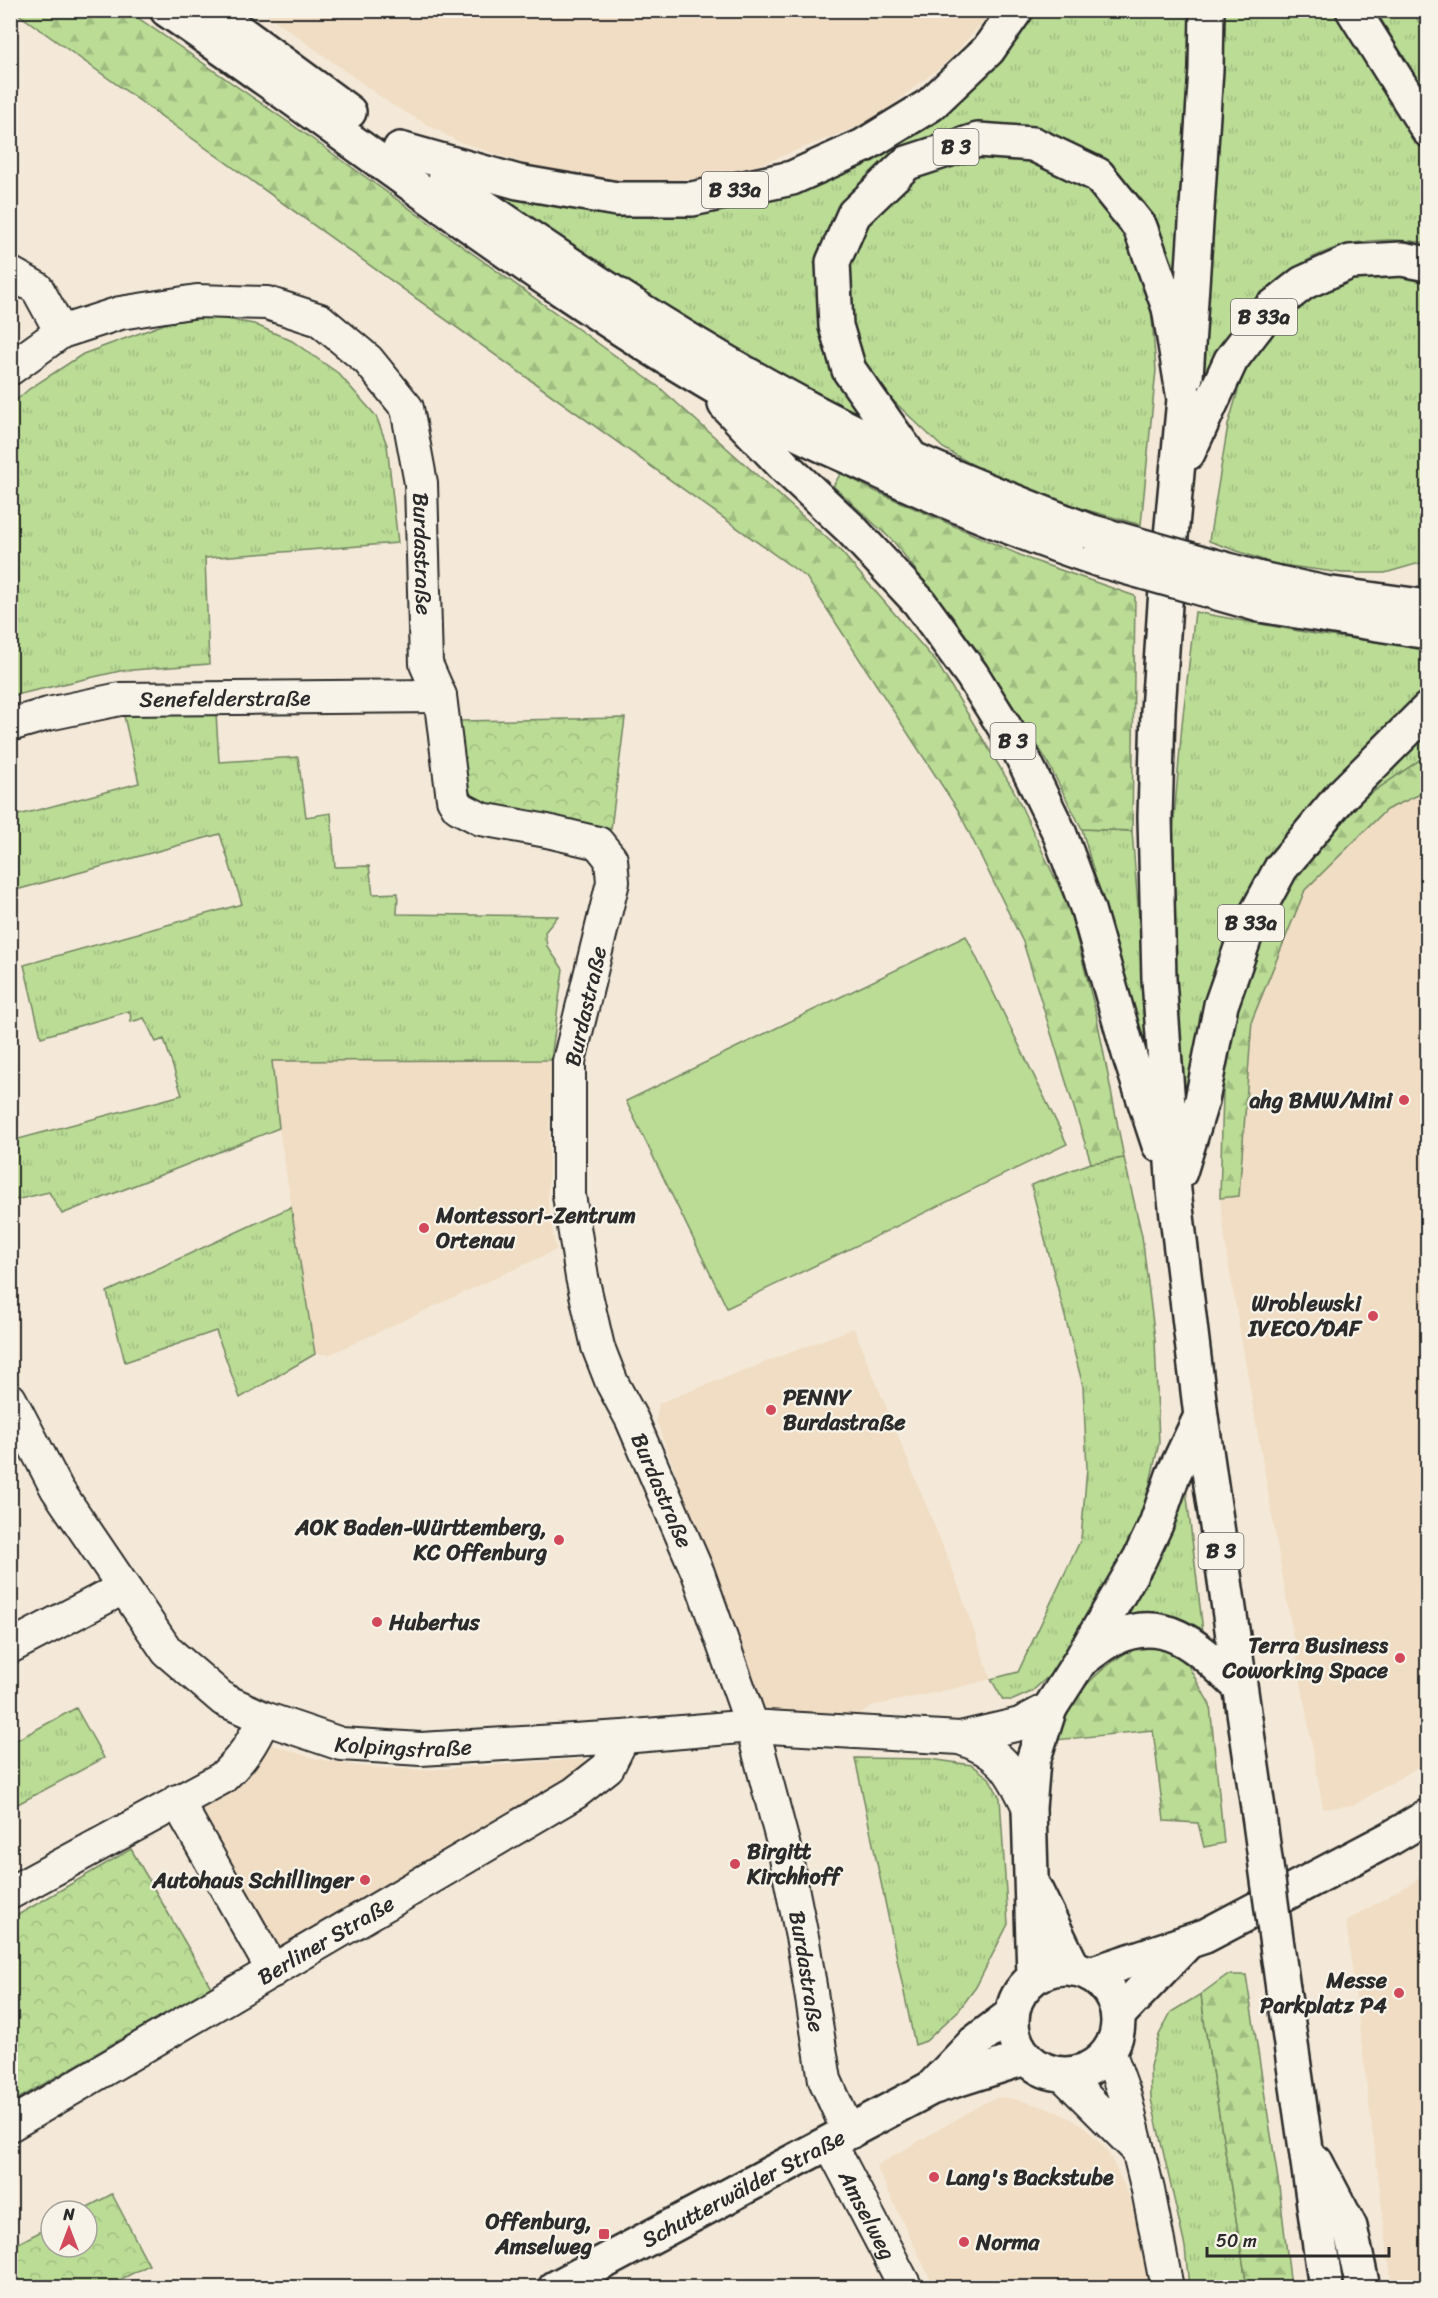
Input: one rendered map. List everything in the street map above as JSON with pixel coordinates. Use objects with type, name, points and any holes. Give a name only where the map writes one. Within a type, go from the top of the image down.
[{"type":"main road","name":"B 33a","points":[[167,10],[567,294],[701,379],[793,430],[933,497],[1024,535],[1093,545],[1260,592],[1428,632]]},
{"type":"main road","name":"B 33a","points":[[210,10],[400,149],[578,271],[710,353],[811,410],[1093,545]]},
{"type":"main road","name":"B 33a","points":[[400,149],[518,182],[617,199],[692,199],[792,178],[863,146],[930,105],[988,50],[1016,10]]},
{"type":"main road","name":"B 3","points":[[1207,10],[1206,69],[1184,399],[1162,655],[1155,817],[1159,980],[1174,1191],[1201,1416],[1326,2288]]},
{"type":"main road","points":[[1353,10],[1428,130]]},
{"type":"main road","name":"B 3","points":[[912,459],[849,370],[836,326],[833,262],[854,214],[907,163],[978,140],[1033,144],[1098,175],[1140,227],[1169,308],[1184,399]]},
{"type":"main road","name":"B 33a","points":[[1177,476],[1231,360],[1270,309],[1303,283],[1350,262],[1402,259],[1428,264]]},
{"type":"main road","name":"B 3","points":[[701,379],[786,468],[851,529],[919,602],[972,675],[1020,752],[1059,832],[1088,910],[1130,1057],[1174,1191]]},
{"type":"main road","name":"B 33a","points":[[1260,592],[1325,592],[1413,605],[1428,590]]},
{"type":"main road","name":"B 33a","points":[[1174,1191],[1202,1100],[1221,1005],[1247,931],[1281,868],[1341,796],[1428,709]]},
{"type":"main road","points":[[1034,1977],[1029,1808],[1033,1761],[1041,1732],[1050,1708],[1140,1558],[1156,1524],[1173,1475],[1201,1416]]},
{"type":"main road","points":[[1080,1661],[1114,1638],[1147,1629],[1161,1631],[1174,1634],[1188,1642],[1240,1687]]},
{"type":"main road","points":[[1032,1883],[1082,1971],[1104,1984],[1113,1999],[1118,2015],[1117,2034],[1109,2051],[1097,2065],[1081,2073],[1063,2075],[1042,2070],[1025,2058],[1013,2038],[1011,2015],[1016,1998],[1023,1987],[1034,1977],[1053,1969],[1082,1971],[1186,1944],[1238,1919],[1428,1816]]},
{"type":"main road","points":[[1118,2015],[1186,1944]]},
{"type":"main road","name":"Schutterwälder Straße","points":[[931,2088],[974,2043],[1011,2015]]},
{"type":"main road","name":"Schutterwälder Straße","points":[[555,2288],[931,2088],[1025,2058]]},
{"type":"main road","points":[[1303,2136],[1350,2227],[1363,2288]]},
{"type":"street","points":[[10,273],[37,288],[61,332]]},
{"type":"street","name":"Burdastraße","points":[[10,369],[61,332],[120,313],[197,301],[267,303],[320,320],[368,360],[407,408],[421,483],[426,664],[440,696],[453,799],[458,807],[481,819],[598,843],[611,859],[613,882],[569,1061],[569,1195],[582,1277],[598,1347],[698,1573],[752,1726],[783,1844],[803,1942],[819,2050],[840,2138]]},
{"type":"street","name":"Senefelderstraße","points":[[10,725],[48,714],[120,699],[440,696]]},
{"type":"street","name":"Kolpingstraße","points":[[10,1399],[57,1489],[167,1651],[224,1700],[264,1718],[341,1744],[421,1749],[623,1737],[752,1726],[960,1738],[1020,1724],[1050,1708]]},
{"type":"street","points":[[10,1647],[123,1588]]},
{"type":"street","points":[[10,1893],[222,1778],[240,1761],[252,1744],[264,1718]]},
{"type":"street","name":"Berliner Straße","points":[[10,2125],[575,1793],[608,1767],[623,1737]]},
{"type":"street","name":"Kolpingstraße","points":[[960,1738],[990,1751],[1006,1766],[1029,1808]]},
{"type":"street","points":[[177,1801],[273,1971]]},
{"type":"street","points":[[1109,2051],[1124,2093],[1148,2190],[1167,2288]]},
{"type":"street","points":[[1063,2075],[1138,2150]]},
{"type":"street","name":"Amselweg","points":[[840,2138],[906,2288]]},
{"type":"shaded area","points":[[262,11],[993,11],[948,61],[872,121],[759,165],[719,177],[626,183],[534,167],[457,141],[392,105]]},
{"type":"shaded area","points":[[1413,11],[1427,11],[1427,37]]},
{"type":"shaded area","points":[[1427,791],[1427,1762],[1354,1805],[1323,1809],[1227,1257],[1220,1198],[1239,1196],[1252,1020],[1305,890],[1386,810]]},
{"type":"shaded area","name":"Montessori-Zentrum Ortenau","points":[[551,1060],[548,1204],[556,1250],[331,1354],[315,1354],[279,1128],[272,1061]]},
{"type":"shaded area","points":[[854,1328],[955,1576],[991,1679],[871,1706],[849,1722],[762,1710],[656,1420],[659,1403]]},
{"type":"shaded area","points":[[270,1744],[317,1759],[365,1767],[425,1770],[585,1759],[588,1775],[291,1951],[274,1950],[198,1819],[199,1805],[251,1766]]},
{"type":"shaded area","points":[[1427,1874],[1427,2287],[1392,2287],[1346,1921]]},
{"type":"shaded area","points":[[1000,2097],[1020,2100],[1053,2110],[1083,2125],[1107,2150],[1136,2210],[1150,2287],[934,2287],[876,2166],[984,2103]]},
{"type":"green space","points":[[14,11],[128,11],[304,133],[659,387],[838,548],[937,663],[1013,789],[1069,908],[1096,1013],[1124,1158],[1091,1163],[1023,942],[958,810],[806,577]]},
{"type":"green space","points":[[1032,11],[1191,11],[1179,287],[1107,169],[1079,147],[1035,128],[975,123],[918,142],[883,161],[849,197],[823,255],[866,416],[858,420],[692,327],[483,188],[567,203],[877,154],[910,137],[945,109],[991,62]]},
{"type":"green space","points":[[1222,11],[1338,11],[1357,48],[1427,156],[1427,243],[1400,240],[1351,244],[1329,250],[1308,260],[1269,289],[1238,325],[1207,385],[1200,384]]},
{"type":"green space","points":[[1376,11],[1413,11],[1427,37],[1427,95]]},
{"type":"green space","points":[[985,151],[1067,167],[1115,210],[1150,293],[1156,370],[1141,525],[1072,506],[994,477],[943,448],[885,393],[860,355],[848,309],[848,269],[855,238],[906,176]]},
{"type":"green space","points":[[1396,274],[1427,278],[1427,561],[1385,573],[1342,573],[1274,564],[1209,541],[1228,425],[1242,377],[1274,327],[1314,295],[1349,280]]},
{"type":"green space","points":[[214,317],[254,324],[292,341],[338,373],[376,416],[387,445],[398,543],[205,558],[209,664],[120,671],[11,696],[11,405],[29,389],[83,354],[170,322]]},
{"type":"green space","points":[[841,473],[875,491],[1029,559],[1135,596],[1132,831],[1082,829],[1046,759],[980,654],[894,542],[833,486]]},
{"type":"green space","points":[[1195,612],[1315,634],[1427,648],[1427,694],[1260,873],[1216,965],[1187,1112],[1179,1093],[1173,832]]},
{"type":"green space","points":[[216,713],[219,762],[298,757],[306,817],[331,813],[335,867],[369,866],[373,894],[398,893],[397,914],[558,916],[545,932],[547,946],[563,969],[551,1060],[272,1061],[279,1128],[62,1214],[49,1192],[11,1201],[11,1141],[182,1095],[164,1039],[156,1042],[144,1018],[131,1022],[130,1011],[41,1037],[24,965],[242,904],[220,834],[16,890],[11,873],[11,817],[139,783],[124,716]]},
{"type":"green space","points":[[625,718],[611,829],[475,805],[466,775],[460,721]]},
{"type":"green space","points":[[1427,727],[1427,755],[1363,799]]},
{"type":"green space","points":[[1427,755],[1427,791],[1386,810],[1305,890],[1252,1020],[1239,1196],[1220,1198],[1224,1056],[1252,952],[1298,874],[1363,799]]},
{"type":"green space","points":[[1082,829],[1132,831],[1149,1045],[1142,1050]]},
{"type":"green space","points":[[966,936],[1067,1144],[727,1308],[626,1101]]},
{"type":"green space","points":[[1124,1158],[1142,1236],[1155,1339],[1159,1443],[1140,1527],[1105,1590],[1050,1675],[1031,1692],[1013,1700],[1003,1700],[991,1679],[1018,1672],[1081,1539],[1087,1468],[1083,1386],[1031,1185],[1091,1163]]},
{"type":"green space","points":[[291,1207],[315,1354],[240,1398],[216,1331],[125,1362],[107,1292]]},
{"type":"green space","points":[[1185,1480],[1204,1640],[1114,1632]]},
{"type":"green space","points":[[1137,1646],[1162,1646],[1185,1660],[1210,1705],[1224,1843],[1204,1847],[1198,1823],[1164,1821],[1153,1730],[1056,1740],[1070,1709],[1087,1685],[1108,1665]]},
{"type":"green space","points":[[76,1708],[104,1758],[16,1805],[11,1795],[11,1743]]},
{"type":"green space","points":[[855,1758],[930,1759],[972,1765],[989,1778],[1000,1798],[1008,1924],[976,1987],[959,2010],[926,2041],[915,2045]]},
{"type":"green space","points":[[131,1849],[211,1987],[11,2103],[11,1919]]},
{"type":"green space","points":[[1227,1975],[1246,1975],[1279,2186],[1291,2287],[1247,2287],[1201,1994]]},
{"type":"green space","points":[[1201,1994],[1247,2287],[1189,2287],[1185,2247],[1151,2099],[1150,2066],[1159,2035],[1171,2012]]},
{"type":"green space","points":[[112,2194],[149,2265],[106,2287],[11,2287],[11,2247],[39,2232],[39,2259],[99,2259],[99,2201]]},
{"type":"place","name":"ahg BMW/Mini","points":[[1404,1100]]},
{"type":"place","name":"Montessori-Zentrum Ortenau","points":[[424,1228]]},
{"type":"place","name":"Wroblewski IVECO/DAF","points":[[1373,1316]]},
{"type":"place","name":"PENNY Burdastraße","points":[[771,1410]]},
{"type":"place","name":"AOK Baden-Württemberg, KC Offenburg","points":[[559,1540]]},
{"type":"place","name":"Hubertus","points":[[377,1622]]},
{"type":"place","name":"Terra Business Coworking Space","points":[[1400,1658]]},
{"type":"place","name":"Birgitt Kirchhoff","points":[[735,1864]]},
{"type":"place","name":"Autohaus Schillinger","points":[[365,1880]]},
{"type":"place","name":"Messe Parkplatz P4","points":[[1399,1993]]},
{"type":"place","name":"Lang's Backstube","points":[[934,2177]]},
{"type":"place","name":"Offenburg, Amselweg","points":[[604,2234]]},
{"type":"place","name":"Norma","points":[[964,2242]]}]
